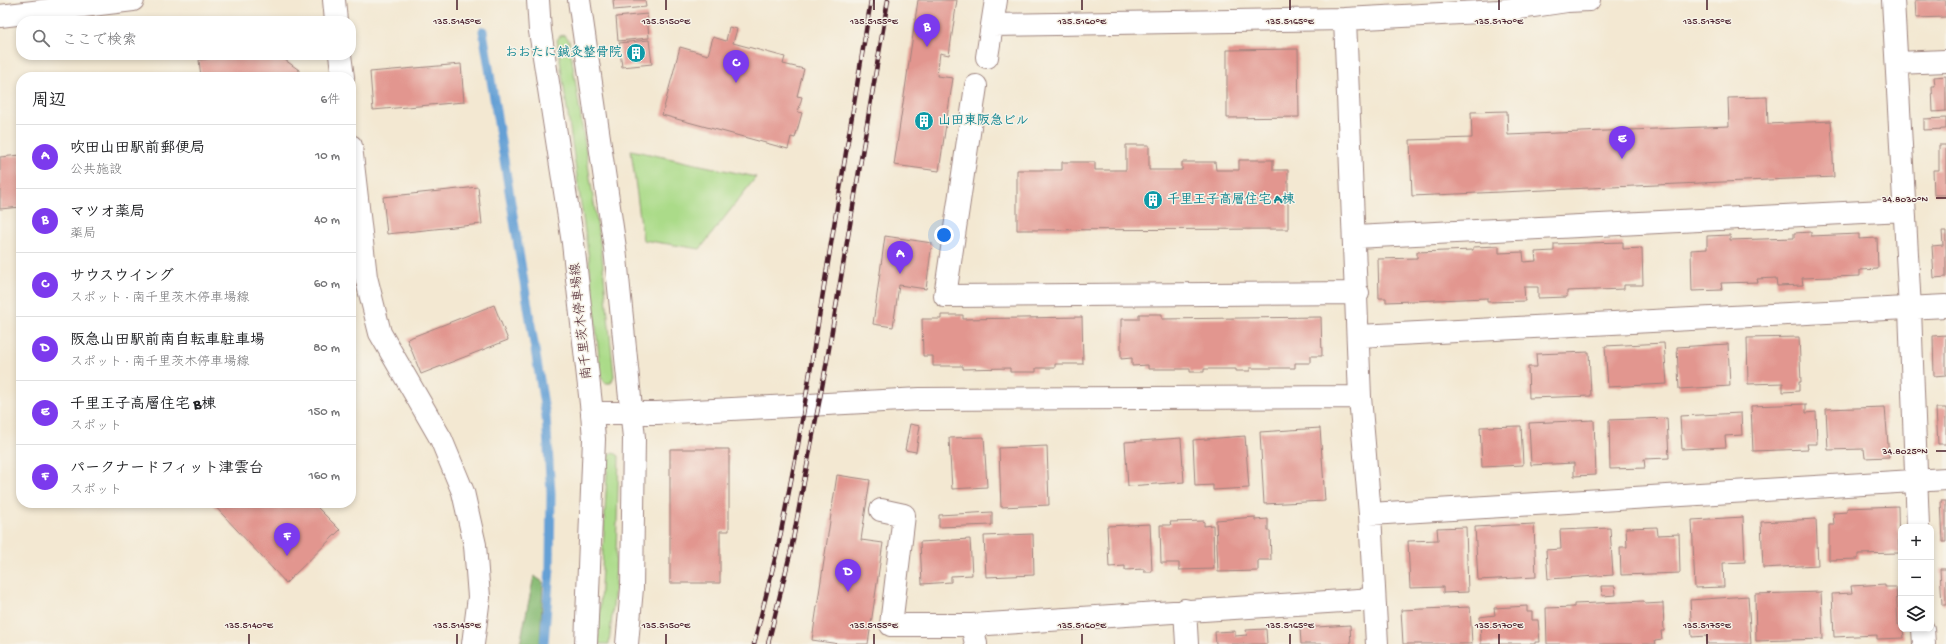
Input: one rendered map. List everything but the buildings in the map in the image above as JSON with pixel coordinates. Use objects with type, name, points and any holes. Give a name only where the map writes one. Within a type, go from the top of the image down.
[{"type":"street","points":[[0,16],[133,0]]},
{"type":"street","points":[[334,0],[336,16]]},
{"type":"street","name":"南千里茨木停車場線","points":[[538,0],[540,31],[573,243],[592,413],[594,461],[586,644]]},
{"type":"street","points":[[579,0],[615,248],[634,438],[632,588],[627,644]]},
{"type":"street","points":[[987,56],[996,0]]},
{"type":"street","points":[[992,25],[1345,19],[1499,11],[1567,1],[1589,0]]},
{"type":"street","points":[[1893,0],[1910,308],[1918,524]]},
{"type":"street","points":[[1345,19],[1358,293],[1360,397],[1370,514],[1376,644]]},
{"type":"street","points":[[341,60],[342,72]]},
{"type":"street","points":[[1897,63],[1946,61]]},
{"type":"street","points":[[976,86],[945,296],[1358,293]]},
{"type":"street","points":[[356,190],[366,277],[380,333],[441,439],[463,492],[475,545],[479,597],[473,644]]},
{"type":"street","points":[[1355,237],[1904,210]]},
{"type":"street","points":[[1359,336],[1946,306]]},
{"type":"street","points":[[592,413],[657,412],[920,399],[1360,397]]},
{"type":"street","points":[[1370,514],[1946,479]]},
{"type":"street","points":[[882,510],[904,515],[892,625],[974,634],[1186,610],[1374,599]]},
{"type":"street","points":[[1186,610],[1187,644]]},
{"type":"street","points":[[1923,632],[1924,644]]},
{"type":"green space","points":[[565,35],[569,40],[602,256],[614,376],[611,383],[605,383],[601,376],[589,259],[557,40],[560,36]]},
{"type":"green space","points":[[631,150],[756,177],[700,249],[643,240]]},
{"type":"green space","points":[[613,452],[619,456],[615,587],[609,644],[598,644],[608,455]]},
{"type":"green space","points":[[534,576],[543,582],[540,644],[520,644]]},
{"type":"waterway","points":[[483,31],[546,417],[551,493],[550,568],[544,644]]},
{"type":"railway","points":[[754,644],[778,547],[798,445],[871,0]]},
{"type":"railway","points":[[768,644],[791,550],[826,366],[888,0]]},
{"type":"place","name":"マツオ薬局","points":[[927,47]]},
{"type":"place","name":"おおたに鍼灸整骨院","points":[[636,53]]},
{"type":"place","name":"サウスウイング","points":[[736,83]]},
{"type":"place","name":"山田東阪急ビル","points":[[924,121]]},
{"type":"place","name":"千里王子高層住宅 B棟","points":[[1622,159]]},
{"type":"place","name":"千里王子高層住宅 A棟","points":[[1153,200]]},
{"type":"place","name":"吹田山田駅前郵便局","points":[[900,274]]},
{"type":"place","name":"パークナードフィット津雲台","points":[[287,556]]},
{"type":"place","name":"阪急山田駅前南自転車駐車場","points":[[848,592]]}]
